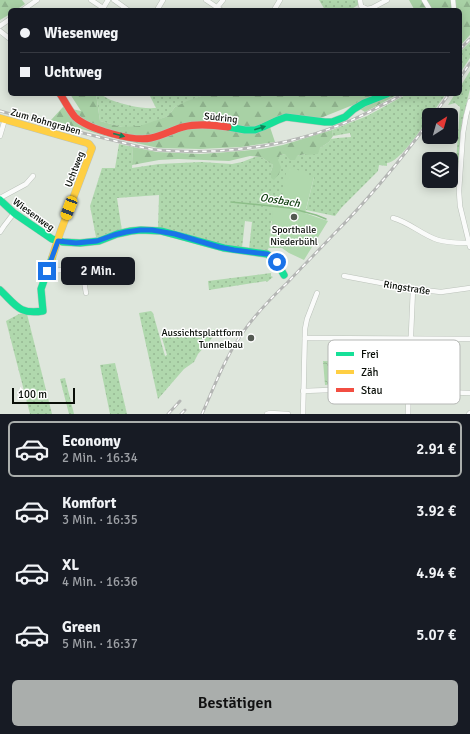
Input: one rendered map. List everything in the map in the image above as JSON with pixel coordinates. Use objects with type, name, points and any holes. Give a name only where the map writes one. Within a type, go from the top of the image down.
[{"type":"street","points":[[26,8],[37,0]]},
{"type":"street","points":[[91,0],[101,8]]},
{"type":"street","points":[[114,0],[125,8]]},
{"type":"street","points":[[206,0],[216,8]]},
{"type":"street","points":[[360,0],[361,6],[365,8]]},
{"type":"street","points":[[372,8],[387,0]]},
{"type":"street","name":"Südring","points":[[61,96],[73,114],[82,122],[120,136],[141,139],[187,126],[212,125],[242,130],[261,129],[281,118],[286,117],[332,122],[345,116],[364,103],[382,96]]},
{"type":"street","points":[[393,218],[405,222],[428,236],[438,240],[470,245],[460,200],[465,122],[470,101]]},
{"type":"street","points":[[0,136],[2,119]]},
{"type":"street","name":"Zum Rohngraben","points":[[2,119],[87,143]]},
{"type":"street","name":"Uchtweg","points":[[0,290],[19,308],[25,311],[34,313],[43,311],[41,290],[42,284],[92,150],[91,146],[87,143]]},
{"type":"street","name":"Wiesenweg","points":[[33,176],[26,184],[0,199],[14,213],[52,239],[76,243],[97,241],[126,232],[152,230],[175,234],[219,247],[270,255],[277,262],[284,275]]},
{"type":"street","points":[[0,232],[14,213]]},
{"type":"street","points":[[81,262],[86,293]]},
{"type":"street","points":[[47,271],[82,269]]},
{"type":"street","name":"Ringstraße","points":[[344,276],[413,289],[441,292],[470,288]]},
{"type":"street","points":[[411,339],[413,289]]},
{"type":"street","points":[[303,414],[307,319],[317,294]]},
{"type":"street","points":[[305,338],[470,340]]},
{"type":"street","points":[[303,391],[328,390]]},
{"type":"street","points":[[460,393],[470,393]]},
{"type":"street","points":[[408,404],[408,414]]},
{"type":"street","points":[[267,414],[288,414]]},
{"type":"green space","points":[[0,0],[22,0],[25,4],[19,8],[8,8],[8,15],[0,20]]},
{"type":"green space","points":[[319,0],[358,0],[358,5],[353,8],[324,8]]},
{"type":"green space","points":[[409,0],[470,0],[470,35],[462,44],[462,8],[413,8]]},
{"type":"green space","points":[[470,42],[470,58],[462,70],[462,50]]},
{"type":"green space","points":[[470,71],[470,89],[462,122],[458,175],[458,152],[457,152],[460,107],[455,103],[448,105],[454,96],[462,96],[462,84]]},
{"type":"green space","points":[[71,96],[96,96],[100,121],[122,127],[140,126],[168,116],[175,107],[201,96],[395,96],[365,112],[353,105],[318,119],[286,115],[268,121],[275,142],[241,147],[200,149],[158,148],[102,135],[51,120],[63,107],[81,111]]},
{"type":"green space","points":[[96,96],[102,96],[128,105],[156,108],[150,96],[201,96],[175,107],[168,116],[140,127],[122,127],[100,121]]},
{"type":"green space","points":[[403,96],[445,96],[436,108],[422,108],[422,128],[416,137],[398,157],[387,163],[387,166],[379,165],[378,171],[335,216],[306,210],[314,177],[280,209],[275,221],[271,221],[269,247],[267,252],[249,249],[252,222],[245,221],[242,248],[225,246],[158,229],[159,195],[117,198],[122,231],[103,237],[96,237],[90,206],[102,168],[115,168],[119,144],[133,147],[132,168],[159,164],[201,162],[232,164],[255,157],[261,157],[273,165],[271,172],[280,155],[285,154],[297,156],[305,154],[320,148],[331,139],[351,137],[350,133],[333,136],[332,130],[367,116]]},
{"type":"green space","points":[[332,130],[333,136],[329,142],[320,148],[318,154],[305,154],[297,156],[295,160],[290,160],[285,154],[280,155],[278,160],[281,167],[279,174],[274,180],[271,178],[273,165],[261,157],[250,156],[229,161],[178,159],[159,160],[132,165],[133,147],[157,152],[201,154],[241,151],[283,145]]},
{"type":"green space","name":"Sporthalle Niederbühl","points":[[287,167],[291,167],[314,177],[305,213],[328,221],[304,260],[282,248],[269,248],[273,208],[280,209]]},
{"type":"green space","points":[[271,273],[271,276],[273,277],[267,282],[209,290],[208,281]]},
{"type":"green space","points":[[151,311],[153,313],[165,356],[167,355],[162,338],[221,328],[198,354],[194,362],[184,369],[158,399],[139,313]]},
{"type":"green space","points":[[19,314],[27,314],[52,414],[30,414],[6,321]]},
{"type":"green space","points":[[323,361],[328,361],[328,385],[325,385]]},
{"type":"green space","points":[[115,363],[127,414],[110,414],[100,365]]},
{"type":"green space","points":[[65,378],[74,414],[69,414],[60,379]]},
{"type":"waterway","name":"Oosbach","points":[[231,202],[290,208],[326,219]]},
{"type":"railway","points":[[462,47],[470,39]]},
{"type":"railway","points":[[462,75],[470,63]]},
{"type":"railway","points":[[0,111],[149,149],[217,151],[274,144],[302,138],[356,118],[399,96]]},
{"type":"railway","points":[[439,108],[448,96]]},
{"type":"railway","points":[[202,414],[229,354],[251,321],[268,301],[359,208],[395,166],[422,131]]},
{"type":"railway","points":[[168,414],[180,401]]},
{"type":"railway","points":[[181,414],[185,410]]},
{"type":"traffic: fast","points":[[228,127],[255,130],[286,117],[332,122],[345,117],[364,103],[382,96]]},
{"type":"traffic: fast","points":[[0,200],[14,213],[52,239],[63,242],[80,243],[99,241],[117,234],[131,231],[161,231],[224,248],[267,254],[276,261],[284,275]]},
{"type":"traffic: fast","points":[[0,290],[18,308],[28,312],[43,311],[41,289],[52,258]]},
{"type":"traffic: slow","points":[[0,118],[87,143],[92,148],[52,258]]},
{"type":"traffic: jam","points":[[61,96],[75,117],[81,122],[111,134],[143,139],[159,136],[183,127],[194,125],[228,127]]},
{"type":"place","name":"Sporthalle Niederbühl","points":[[294,217]]},
{"type":"place","name":"Aussichtsplattform Tunnelbau","points":[[251,338]]},
{"type":"route","points":[[47,271],[58,241],[76,243],[97,241],[114,235],[140,230],[152,230],[175,234],[219,247],[267,254],[277,262]]}]
